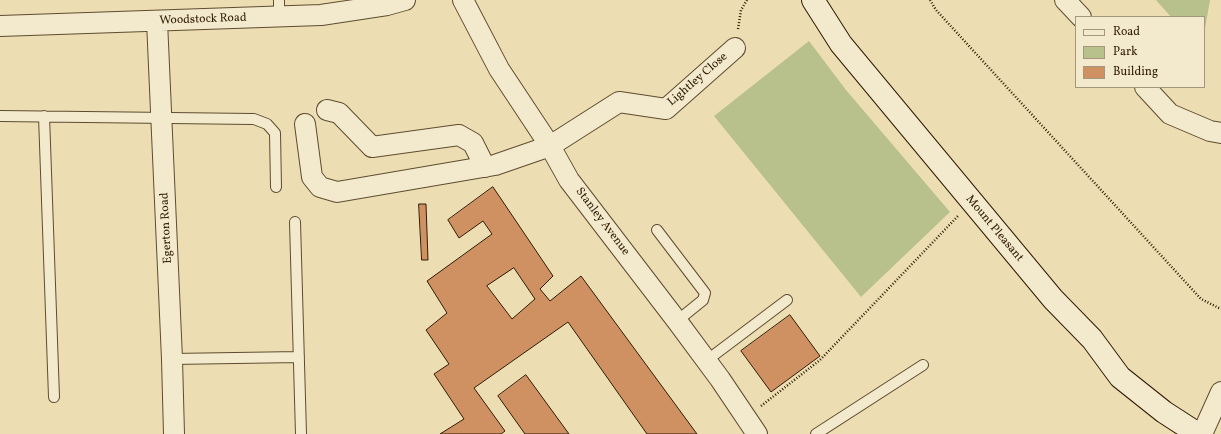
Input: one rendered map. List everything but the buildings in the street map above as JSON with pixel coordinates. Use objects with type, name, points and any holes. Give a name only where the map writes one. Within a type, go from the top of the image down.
[{"type":"street","name":"Stanley Avenue","points":[[463,0],[499,69],[550,146],[569,180],[677,321],[757,434]]},
{"type":"street","name":"Mount Pleasant","points":[[813,0],[840,44],[1053,299],[1092,339],[1120,377],[1164,412],[1198,434]]},
{"type":"street","points":[[1065,0],[1080,16]]},
{"type":"street","name":"Woodstock Road","points":[[0,26],[157,21],[279,8],[320,15],[393,2]]},
{"type":"street","name":"Egerton Road","points":[[157,21],[174,434]]},
{"type":"street","name":"Lightley Close","points":[[305,124],[312,177],[320,187],[337,192],[485,167],[550,146],[619,102],[666,109],[735,48]]},
{"type":"street","points":[[1146,88],[1170,114],[1210,131],[1221,132]]},
{"type":"street","points":[[327,110],[339,113],[372,147],[459,135],[473,143],[485,167]]},
{"type":"street","points":[[1202,434],[1221,392]]},
{"type":"lane","points":[[0,116],[254,119],[267,124],[275,133],[276,187]]},
{"type":"lane","points":[[44,116],[54,397]]},
{"type":"lane","points":[[295,222],[301,434]]},
{"type":"lane","points":[[658,230],[705,294],[703,300],[677,321]]},
{"type":"lane","points":[[706,361],[787,300]]},
{"type":"lane","points":[[172,359],[299,357]]},
{"type":"lane","points":[[816,434],[923,366]]},
{"type":"path","name":"Lightley Close","points":[[735,48],[741,10],[747,0]]},
{"type":"path","points":[[930,0],[936,10],[1201,299],[1221,309]]},
{"type":"path","points":[[746,417],[820,360],[971,202]]},
{"type":"green space","points":[[1156,0],[1210,0],[1205,28],[1205,16],[1170,16]]},
{"type":"green space","points":[[809,41],[846,90],[950,212],[861,297],[714,116]]}]
